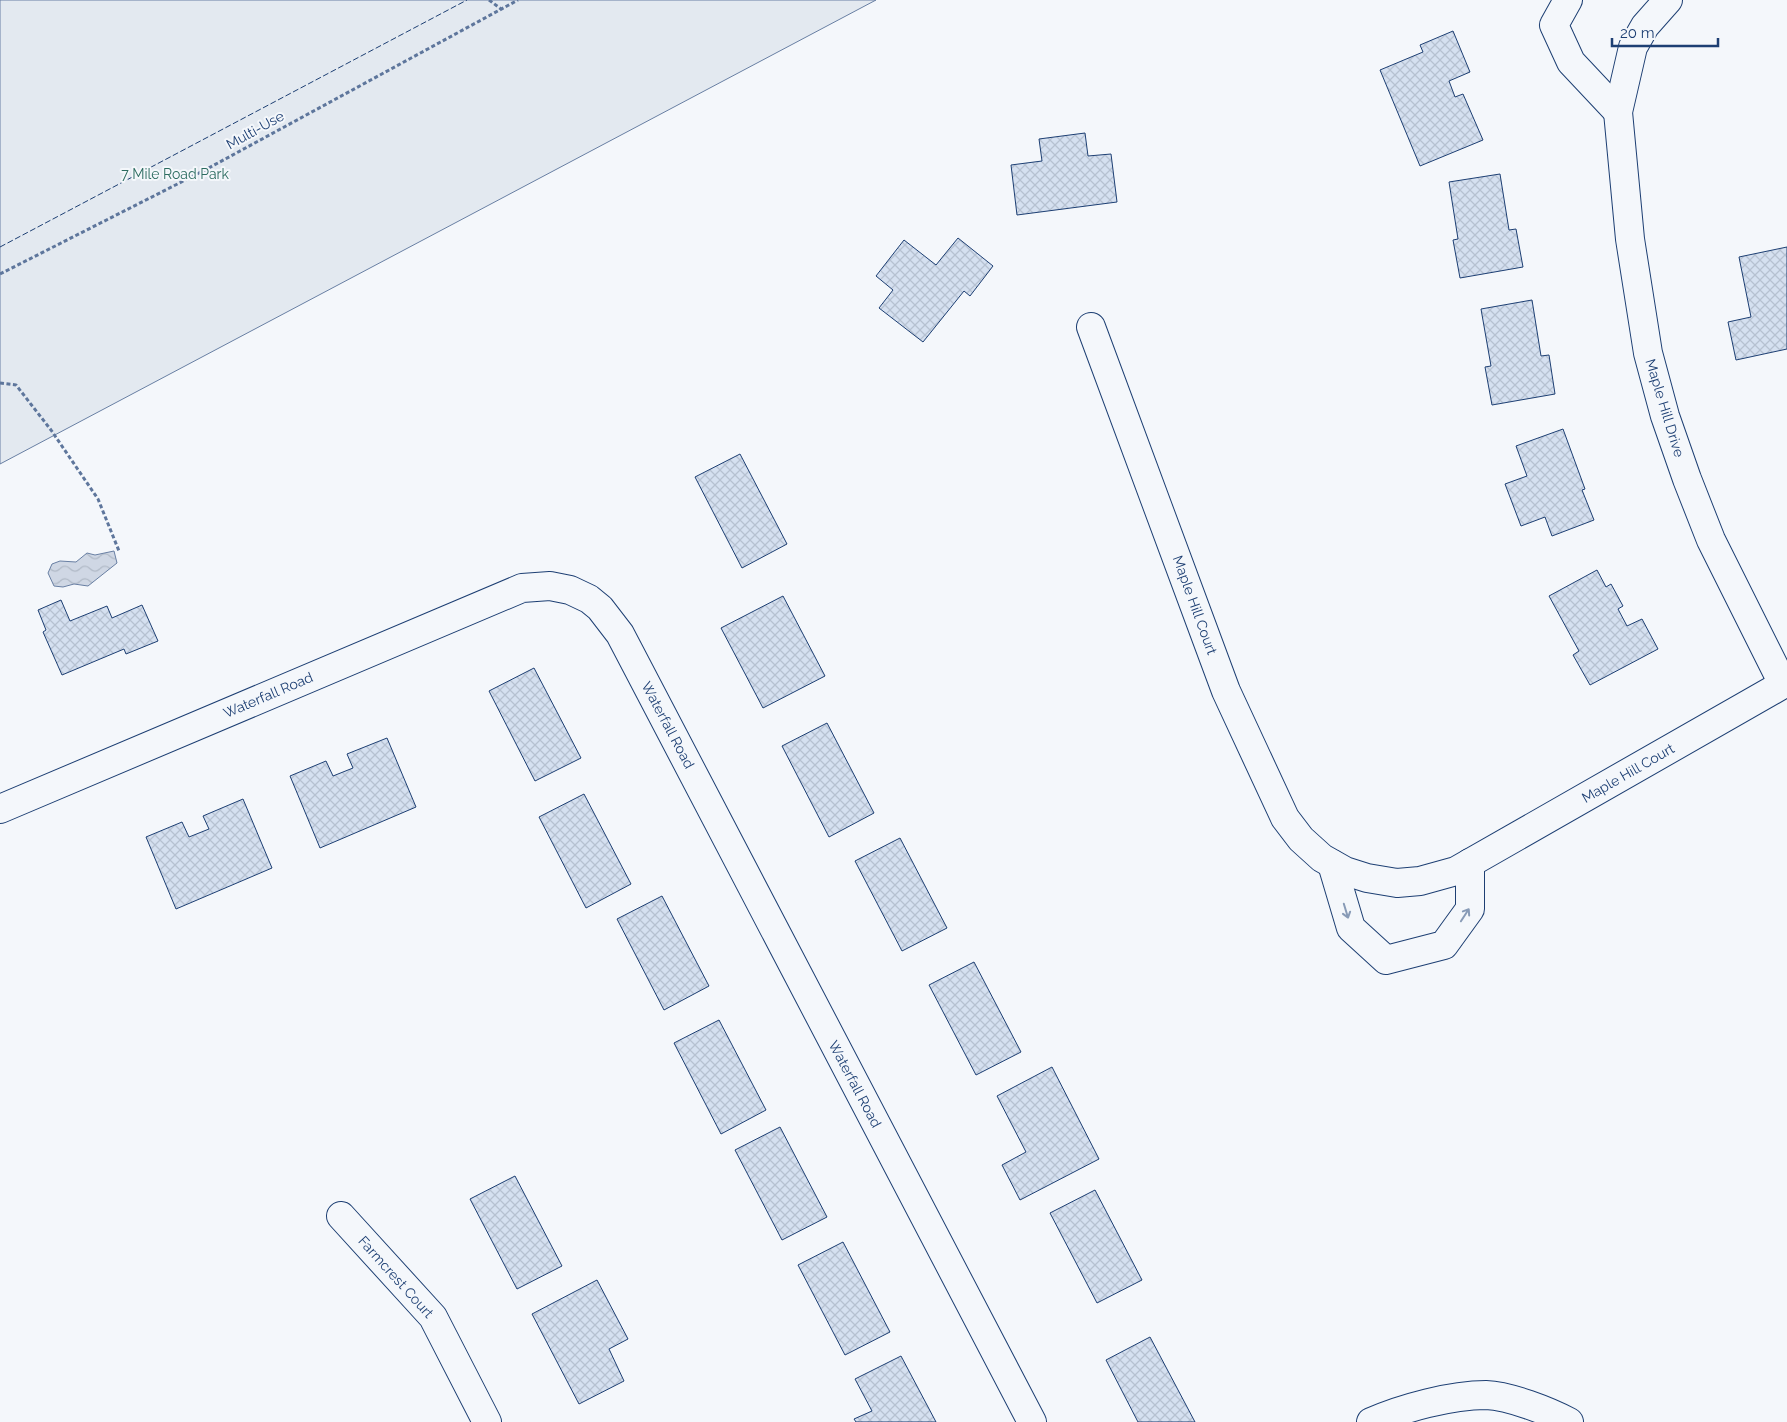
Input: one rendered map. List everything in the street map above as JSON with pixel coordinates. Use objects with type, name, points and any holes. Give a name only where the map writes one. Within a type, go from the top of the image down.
[{"type":"street","points":[[1568,0],[1554,25],[1571,62],[1618,112]]},
{"type":"street","name":"Maple Hill Drive","points":[[1668,0],[1645,26],[1634,47],[1618,112],[1630,239],[1648,353],[1665,416],[1711,540],[1785,683]]},
{"type":"street","name":"Maple Hill Court","points":[[1091,326],[1226,691],[1285,818],[1301,839],[1322,858],[1345,871],[1367,878],[1397,883],[1420,882],[1456,871],[1785,683]]},
{"type":"street","name":"Waterfall Road","points":[[0,809],[522,588],[550,586],[570,590],[589,599],[600,608],[620,634],[1032,1422]]},
{"type":"street","points":[[1332,864],[1351,928],[1386,960],[1444,945],[1470,909],[1470,863]]},
{"type":"street","name":"Farmcrest Court","points":[[341,1216],[433,1317],[487,1422]]},
{"type":"street","points":[[1371,1422],[1388,1414],[1438,1401],[1487,1395],[1519,1402],[1552,1413],[1569,1422]]},
{"type":"path","points":[[489,0],[501,9]]},
{"type":"path","name":"Multi-Use","points":[[0,274],[205,170],[518,0]]},
{"type":"path","points":[[0,384],[16,385],[51,430],[98,499],[120,551]]},
{"type":"green space","name":"7 Mile Road Park","points":[[0,0],[876,0],[0,464]]},
{"type":"water","points":[[114,551],[117,563],[88,586],[74,584],[63,587],[54,586],[48,573],[52,564],[60,561],[76,562],[87,553],[95,555]]},
{"type":"building","points":[[1453,31],[1470,72],[1449,81],[1455,97],[1463,94],[1483,140],[1420,166],[1380,70],[1423,52],[1420,45]]},
{"type":"building","points":[[1085,133],[1088,156],[1111,154],[1117,202],[1017,215],[1011,165],[1042,161],[1039,139]]},
{"type":"building","points":[[1500,174],[1509,230],[1516,229],[1523,267],[1460,278],[1453,240],[1458,239],[1449,182]]},
{"type":"building","points":[[958,238],[993,266],[970,296],[964,291],[923,342],[879,308],[893,290],[876,276],[904,240],[936,265]]},
{"type":"building","points":[[1787,247],[1787,349],[1736,360],[1728,322],[1751,317],[1739,257]]},
{"type":"building","points":[[1532,300],[1541,356],[1549,355],[1555,394],[1492,405],[1485,367],[1491,366],[1481,309]]},
{"type":"building","points":[[1563,429],[1585,489],[1582,490],[1594,520],[1552,536],[1545,517],[1521,526],[1505,484],[1527,476],[1516,446]]},
{"type":"building","points":[[740,454],[787,544],[742,568],[695,477]]},
{"type":"building","points":[[1597,570],[1606,587],[1611,584],[1623,606],[1618,609],[1627,626],[1642,619],[1658,649],[1590,685],[1573,655],[1579,651],[1549,596]]},
{"type":"building","points":[[783,596],[825,676],[763,708],[721,628]]},
{"type":"building","points":[[61,600],[70,621],[107,606],[112,618],[142,605],[158,641],[126,654],[124,649],[62,675],[43,632],[46,630],[38,610]]},
{"type":"building","points":[[534,668],[581,758],[535,781],[489,691]]},
{"type":"building","points":[[827,723],[874,813],[829,837],[782,746]]},
{"type":"building","points":[[387,738],[416,807],[320,848],[290,776],[326,761],[333,776],[353,768],[347,754]]},
{"type":"building","points":[[584,794],[631,884],[586,908],[539,817]]},
{"type":"building","points":[[243,799],[272,868],[176,909],[146,837],[182,822],[189,837],[209,829],[203,816]]},
{"type":"building","points":[[900,838],[947,928],[902,951],[855,861]]},
{"type":"building","points":[[662,896],[709,986],[664,1010],[617,919]]},
{"type":"building","points":[[974,962],[1021,1052],[976,1075],[929,985]]},
{"type":"building","points":[[719,1020],[766,1110],[721,1134],[674,1043]]},
{"type":"building","points":[[1052,1067],[1099,1159],[1020,1200],[1002,1165],[1026,1152],[997,1096]]},
{"type":"building","points":[[780,1127],[827,1217],[782,1240],[735,1150]]},
{"type":"building","points":[[515,1176],[562,1266],[517,1289],[470,1199]]},
{"type":"building","points":[[1095,1190],[1142,1280],[1097,1303],[1050,1213]]},
{"type":"building","points":[[843,1242],[890,1332],[845,1355],[798,1265]]},
{"type":"building","points":[[597,1280],[628,1339],[609,1349],[624,1381],[579,1404],[532,1314]]},
{"type":"building","points":[[1150,1337],[1195,1422],[1138,1422],[1106,1360]]},
{"type":"building","points":[[901,1356],[936,1422],[856,1422],[854,1419],[872,1411],[855,1379]]},
{"type":"fence","points":[[0,247],[467,0]]}]
